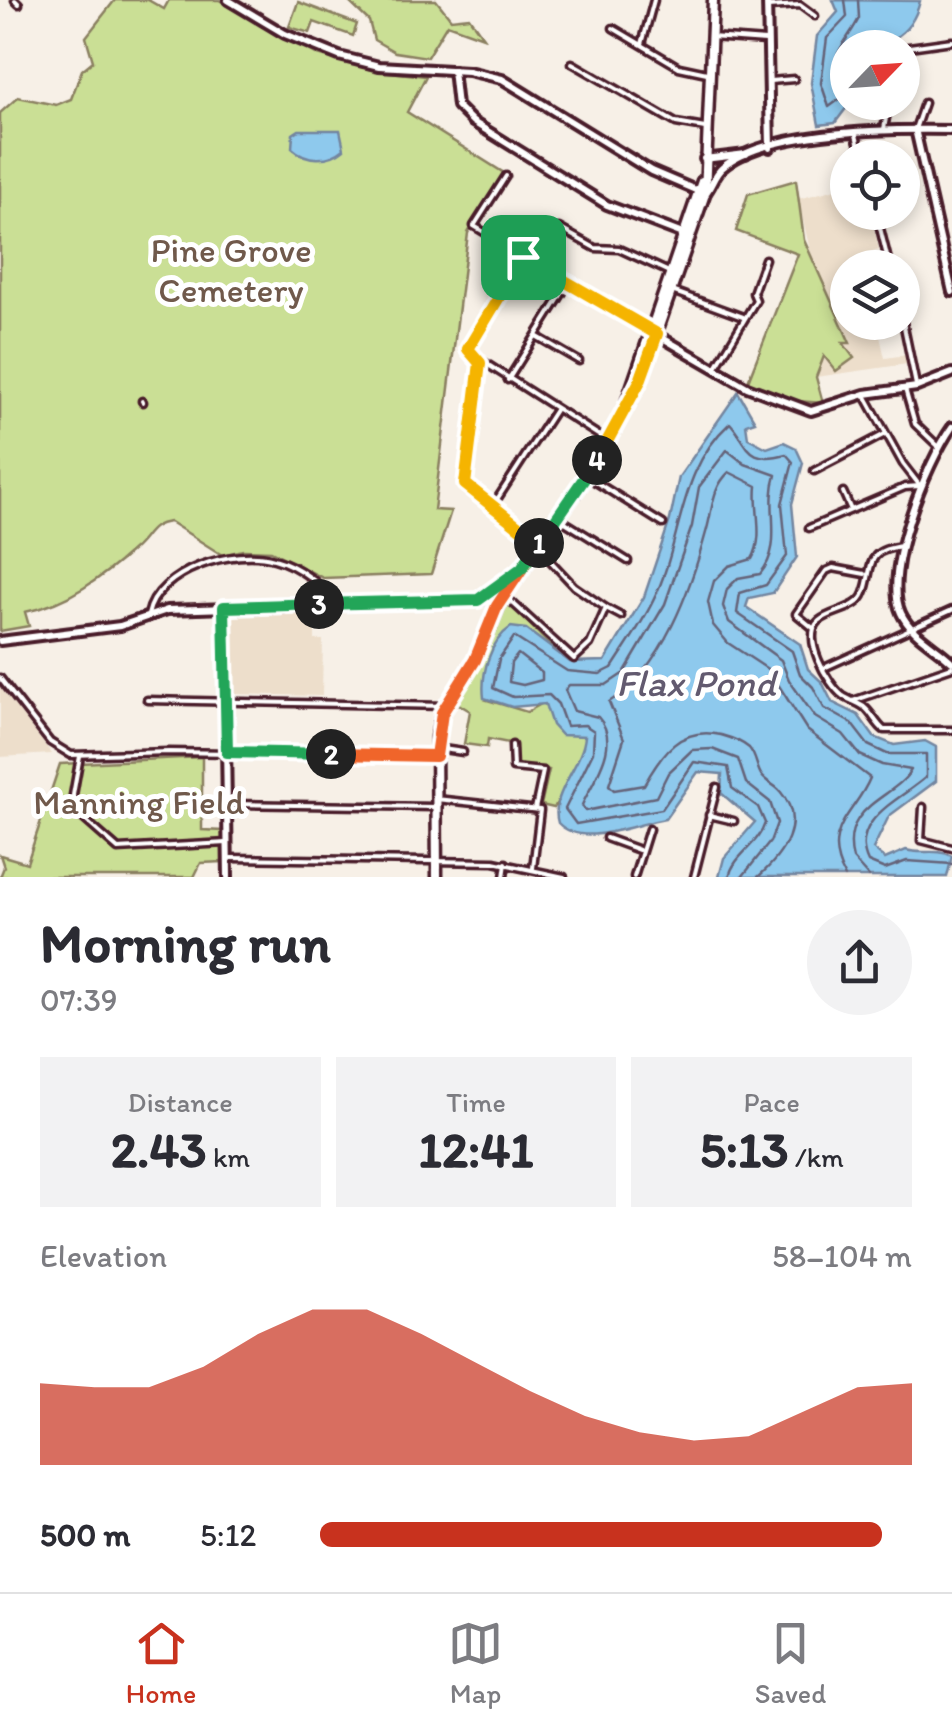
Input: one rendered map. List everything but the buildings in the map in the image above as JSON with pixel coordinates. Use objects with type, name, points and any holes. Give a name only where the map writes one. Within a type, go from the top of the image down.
[{"type":"main road","points":[[437,877],[438,722],[475,660],[504,595],[586,476],[623,414],[672,291],[704,178],[714,0]]},
{"type":"main road","points":[[653,332],[669,273],[687,235]]},
{"type":"main road","points":[[478,600],[522,568]]},
{"type":"street","points":[[228,0],[285,34],[338,56],[385,67],[453,70],[507,80],[651,171],[701,192],[719,170],[770,148],[854,130],[952,130]]},
{"type":"street","points":[[642,45],[654,0]]},
{"type":"street","points":[[770,148],[767,3],[800,5],[815,16]]},
{"type":"street","points":[[613,28],[684,69],[708,73]]},
{"type":"street","points":[[711,37],[769,41]]},
{"type":"street","points":[[920,44],[952,41]]},
{"type":"street","points":[[572,62],[680,124],[705,128]]},
{"type":"street","points":[[453,70],[456,102],[473,122],[607,205],[687,235]]},
{"type":"street","points":[[770,80],[794,79]]},
{"type":"street","points":[[924,103],[915,129],[948,257],[952,292]]},
{"type":"street","points":[[884,129],[886,120]]},
{"type":"street","points":[[854,130],[857,140]]},
{"type":"street","points":[[704,178],[717,164],[739,154]]},
{"type":"street","points":[[704,159],[752,154]]},
{"type":"street","points":[[506,176],[474,226],[568,284],[771,398],[811,411],[865,394],[917,387],[952,372]]},
{"type":"street","points":[[559,228],[595,248],[619,249],[669,273]]},
{"type":"street","points":[[523,257],[469,346],[469,354],[608,441]]},
{"type":"street","points":[[716,367],[756,300],[752,293],[766,259]]},
{"type":"street","points":[[508,380],[568,284]]},
{"type":"street","points":[[672,291],[743,318]]},
{"type":"street","points":[[536,336],[579,361]]},
{"type":"street","points":[[907,340],[917,387]]},
{"type":"street","points":[[480,363],[465,484],[539,543],[574,586],[621,616]]},
{"type":"street","points":[[905,390],[916,424],[940,446]]},
{"type":"street","points":[[865,394],[920,486]]},
{"type":"street","points":[[492,507],[556,410]]},
{"type":"street","points":[[853,701],[952,665],[913,629],[897,600],[896,582],[920,486],[952,427]]},
{"type":"street","points":[[814,471],[886,434]]},
{"type":"street","points":[[586,476],[663,524]]},
{"type":"street","points":[[810,528],[905,487],[920,486]]},
{"type":"street","points":[[843,492],[851,510]]},
{"type":"street","points":[[557,517],[628,562]]},
{"type":"street","points":[[814,628],[859,602],[866,590],[865,574],[886,550],[905,546]]},
{"type":"street","points":[[148,615],[152,599],[174,580],[245,555],[270,558],[296,568],[338,604]]},
{"type":"street","points":[[814,628],[796,614],[826,571],[833,568],[865,574]]},
{"type":"street","points":[[0,641],[120,626],[148,615],[224,607],[478,600],[504,595],[574,660],[590,644],[606,608]]},
{"type":"street","points":[[224,607],[228,877]]},
{"type":"street","points":[[824,668],[952,610]]},
{"type":"street","points":[[814,628],[814,647],[840,693],[866,709],[878,726],[890,732],[952,730]]},
{"type":"street","points":[[0,678],[50,742],[78,756],[463,752]]},
{"type":"street","points":[[866,709],[872,696]]},
{"type":"street","points":[[147,700],[447,706]]},
{"type":"street","points":[[512,745],[513,768],[543,772],[535,809]]},
{"type":"street","points":[[78,756],[73,795],[76,812],[118,849],[227,842]]},
{"type":"street","points":[[694,877],[716,787]]},
{"type":"street","points":[[227,804],[436,803],[535,809],[542,816],[533,868]]},
{"type":"street","points":[[922,807],[921,840],[952,848]]},
{"type":"street","points":[[709,815],[734,821]]},
{"type":"street","points":[[634,877],[649,829]]},
{"type":"street","points":[[606,838],[640,850]]},
{"type":"street","points":[[228,858],[506,863],[564,877]]},
{"type":"street","points":[[504,877],[506,863]]},
{"type":"shaded area","points":[[830,191],[830,230],[874,230],[879,249],[830,250],[830,300],[814,267],[798,199]]},
{"type":"shaded area","points":[[881,340],[885,358],[906,355],[907,364],[816,377],[829,341]]},
{"type":"shaded area","points":[[315,610],[315,640],[323,640],[322,696],[232,694],[233,617]]},
{"type":"shaded area","points":[[0,687],[52,754],[0,757]]},
{"type":"green space","name":"Pine Grove Cemetery","points":[[115,0],[148,0],[164,9],[169,0],[219,0],[318,55],[372,70],[426,76],[407,112],[504,173],[468,233],[434,510],[451,511],[431,574],[323,578],[271,551],[243,550],[222,555],[170,522],[153,528],[122,559],[84,588],[25,612],[29,626],[0,631],[0,113],[18,97],[56,105],[71,99],[82,70],[93,61],[86,37]]},
{"type":"green space","points":[[347,0],[436,0],[451,19],[469,17],[483,37],[447,24],[427,57],[395,52],[374,40],[369,21]]},
{"type":"green space","points":[[298,2],[357,24],[353,36],[314,22],[310,33],[289,27]]},
{"type":"green space","points":[[796,180],[804,240],[830,298],[830,340],[849,340],[850,343],[843,343],[854,358],[836,371],[824,356],[816,377],[823,403],[785,400],[748,381],[798,254],[736,231],[748,194]]},
{"type":"green space","points":[[511,605],[564,660],[487,700],[527,712],[543,703],[588,728],[586,748],[554,808],[541,805],[549,770],[514,764],[514,744],[488,739],[487,747],[464,744],[470,711],[457,703],[485,656],[506,606]]},
{"type":"green space","name":"Manning Field","points":[[202,757],[202,830],[223,831],[223,862],[201,863],[194,877],[0,877],[4,867],[0,855],[27,863],[60,764]]},
{"type":"water","points":[[833,0],[920,1],[905,30],[830,30],[830,120],[837,120],[819,125],[811,83],[817,36],[838,12]]},
{"type":"water","points":[[299,130],[340,130],[344,149],[325,158],[304,155],[292,148],[293,134]]},
{"type":"water","name":"Flax Pond","points":[[738,392],[755,421],[746,424],[748,438],[767,448],[784,442],[796,448],[803,463],[792,504],[797,557],[773,593],[749,598],[746,607],[800,644],[808,669],[822,682],[832,702],[858,715],[874,737],[894,745],[925,741],[936,747],[936,781],[889,816],[873,849],[885,859],[906,850],[952,856],[947,877],[719,877],[724,858],[755,822],[721,793],[722,774],[698,772],[665,819],[609,833],[581,834],[568,830],[558,823],[556,812],[585,736],[561,735],[552,725],[545,704],[512,707],[484,698],[489,658],[498,640],[511,627],[526,629],[570,662],[605,661],[644,597],[670,520],[679,477]]},
{"type":"route","points":[[523,257],[468,349],[480,363],[465,484],[539,543],[522,568],[508,588],[497,606],[475,660],[442,713],[436,756],[227,752],[224,607],[478,600],[522,568],[596,463],[640,381],[657,334],[523,257]]}]
